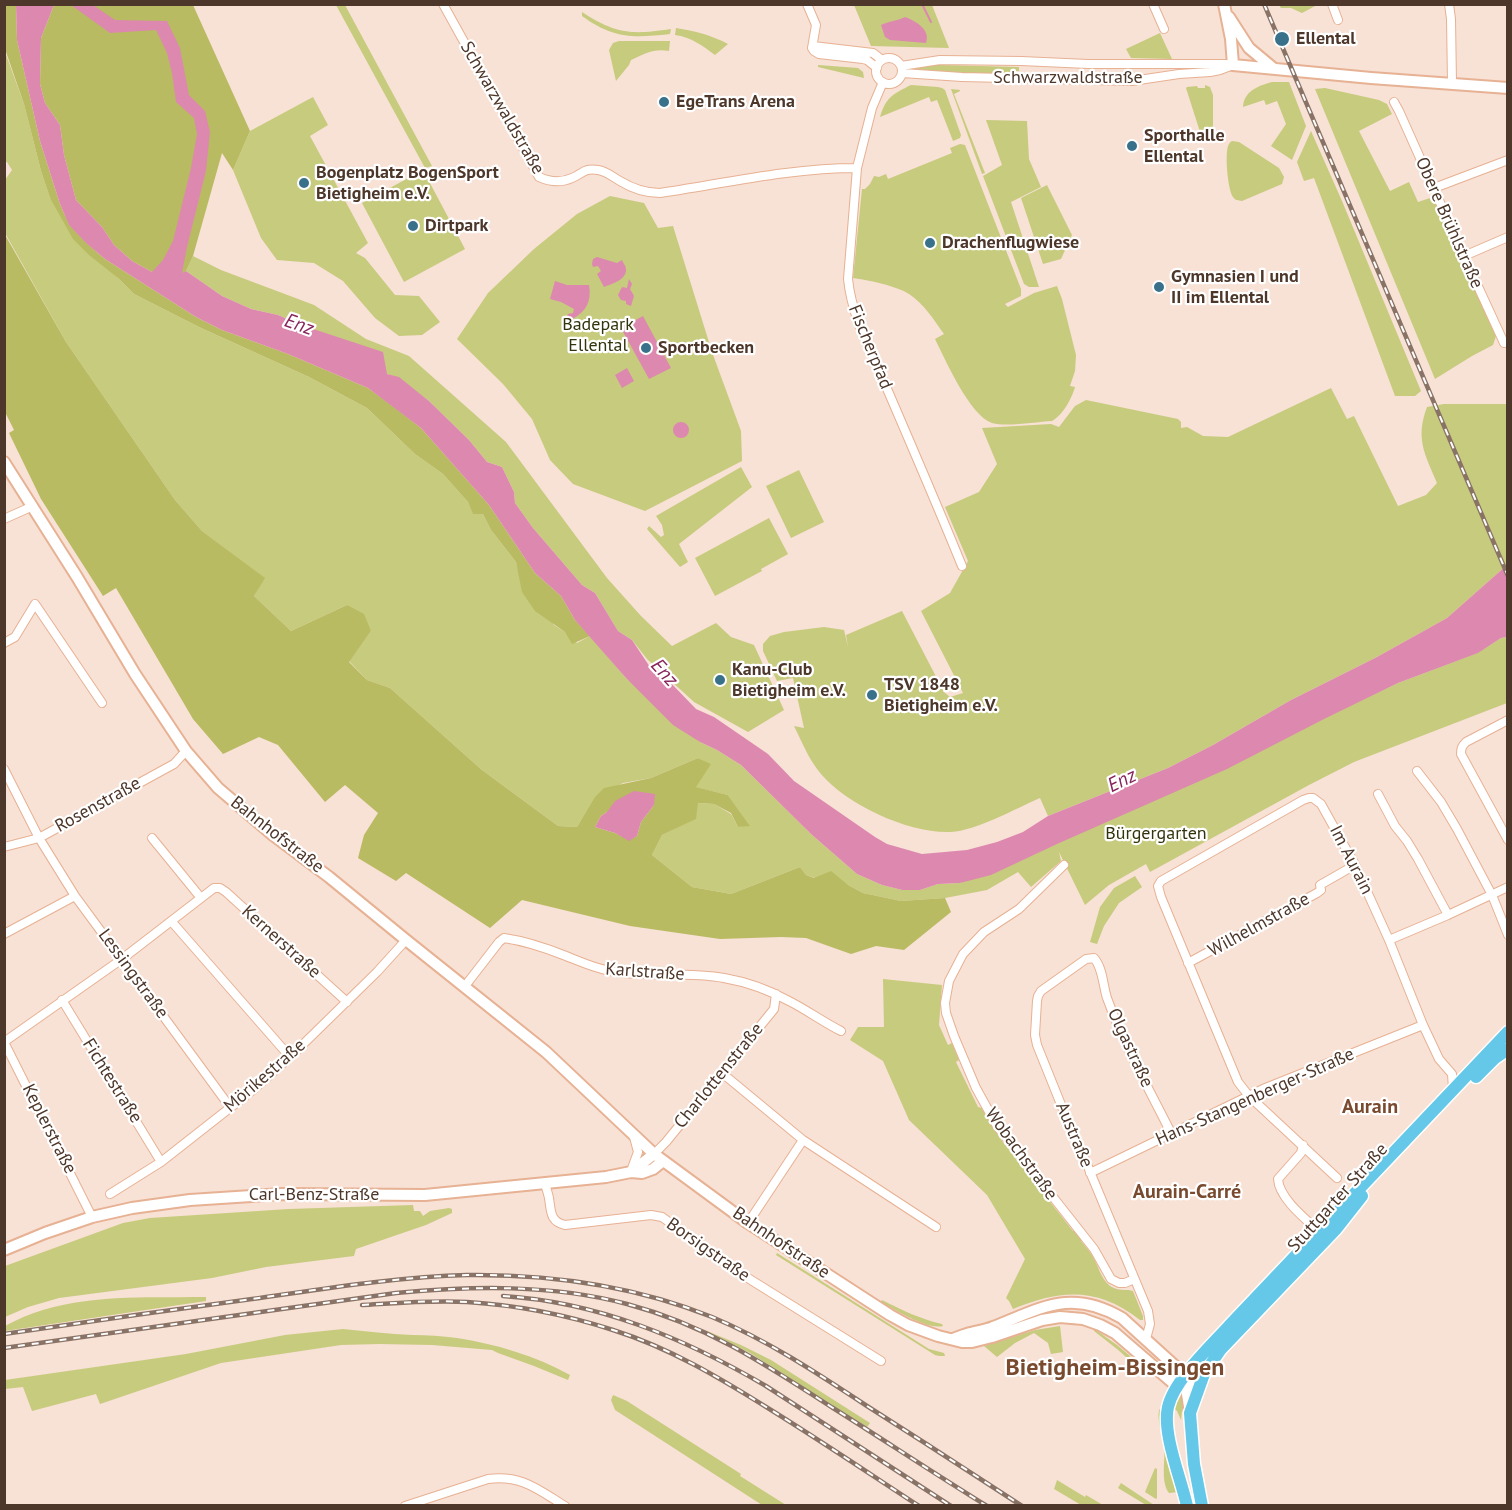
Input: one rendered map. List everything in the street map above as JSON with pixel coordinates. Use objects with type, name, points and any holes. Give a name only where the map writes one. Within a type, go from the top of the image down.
[{"type":"main road","name":"Stuttgarter Straße","points":[[1202,1506],[1194,1464],[1190,1413],[1208,1366],[1454,1089],[1508,1032]]},
{"type":"main road","name":"Stuttgarter Straße","points":[[1183,1383],[1199,1359],[1371,1187],[1479,1074],[1508,1049]]},
{"type":"main road","points":[[1183,1383],[1168,1406],[1167,1423],[1187,1506]]},
{"type":"street","name":"Schwarzwaldstraße","points":[[444,4],[539,177],[550,182],[572,178],[587,170],[603,171],[639,191],[660,193],[770,175],[857,168]]},
{"type":"street","points":[[807,4],[816,25],[814,51],[819,54],[847,53]]},
{"type":"street","points":[[1153,4],[1164,29]]},
{"type":"street","points":[[1332,4],[1338,20]]},
{"type":"street","points":[[1449,4],[1452,83]]},
{"type":"street","points":[[1224,7],[1232,39],[1233,65]]},
{"type":"street","points":[[1224,7],[1249,48],[1273,68]]},
{"type":"street","points":[[813,46],[867,60],[876,68],[877,76],[883,82]]},
{"type":"street","name":"Schwarzwaldstraße","points":[[847,53],[873,53],[882,60],[893,58],[901,70]]},
{"type":"street","points":[[876,68],[882,60]]},
{"type":"street","name":"Schwarzwaldstraße","points":[[901,70],[940,60],[1233,65],[1508,88]]},
{"type":"street","name":"Schwarzwaldstraße","points":[[901,70],[962,77],[1132,81],[1210,72],[1233,65]]},
{"type":"street","name":"Schwarzwaldstraße","points":[[883,82],[896,81],[901,70]]},
{"type":"street","name":"Fischerpfad","points":[[883,82],[872,108],[857,168],[848,279],[850,297],[962,566]]},
{"type":"street","name":"Obere Brühlstraße","points":[[1394,102],[1506,342]]},
{"type":"street","points":[[1434,188],[1508,160]]},
{"type":"street","points":[[1464,256],[1508,237]]},
{"type":"street","name":"Bahnhofstraße","points":[[4,462],[77,576],[135,674],[186,751],[218,788],[273,835],[329,877],[546,1052],[659,1157],[748,1223],[890,1315],[950,1343],[977,1341],[1032,1323],[1060,1317],[1090,1320],[1115,1333],[1173,1383],[1183,1383]]},
{"type":"street","points":[[4,519],[33,506]]},
{"type":"street","points":[[4,643],[15,637],[35,604],[102,703]]},
{"type":"street","points":[[1508,720],[1466,742],[1462,746],[1461,754],[1508,840]]},
{"type":"street","name":"Rosenstraße","points":[[4,847],[39,838],[174,764],[186,751]]},
{"type":"street","name":"Lessingstraße","points":[[4,769],[39,838],[75,896],[230,1107]]},
{"type":"street","points":[[1417,771],[1445,808],[1492,895],[1508,936]]},
{"type":"street","points":[[1378,794],[1395,826],[1418,859],[1448,915]]},
{"type":"street","name":"Im Aurain","points":[[1158,886],[1165,879],[1309,798],[1322,804],[1355,865],[1439,1059],[1452,1074],[1454,1089]]},
{"type":"street","points":[[4,1042],[122,959],[201,898],[152,838]]},
{"type":"street","name":"Wobachstraße","points":[[1064,865],[1019,909],[984,932],[963,954],[949,981],[945,1003],[946,1013],[976,1088],[997,1126],[1094,1249],[1111,1279],[1119,1283],[1134,1279]]},
{"type":"street","name":"Wilhelmstraße","points":[[1188,963],[1317,893],[1321,890],[1320,885],[1355,865]]},
{"type":"street","name":"Wilhelmstraße","points":[[1158,886],[1238,1082],[1337,1178]]},
{"type":"street","points":[[1389,940],[1508,887]]},
{"type":"street","name":"Kernerstraße","points":[[201,898],[214,888],[220,888],[226,892],[346,1002]]},
{"type":"street","points":[[4,934],[75,896]]},
{"type":"street","points":[[172,922],[290,1057]]},
{"type":"street","name":"Karlstraße","points":[[465,986],[499,942],[504,938],[514,939],[608,971],[721,977],[739,981],[776,994],[841,1031]]},
{"type":"street","name":"Mörikestraße","points":[[110,1194],[161,1162],[246,1095],[290,1057],[377,972],[406,940]]},
{"type":"street","name":"Austraße","points":[[1096,960],[1086,959],[1041,991],[1037,1001],[1035,1035],[1040,1055],[1150,1317],[1146,1339]]},
{"type":"street","name":"Olgastraße","points":[[1096,960],[1118,1026],[1171,1133]]},
{"type":"street","name":"Charlottenstraße","points":[[659,1157],[774,1009],[776,994]]},
{"type":"street","name":"Fichtestraße","points":[[62,1000],[161,1162]]},
{"type":"street","name":"Hans-Stangenberger-Straße","points":[[1090,1173],[1250,1096],[1423,1025]]},
{"type":"street","name":"Keplerstraße","points":[[4,1042],[92,1217]]},
{"type":"street","points":[[722,1073],[802,1140],[936,1227]]},
{"type":"street","points":[[631,1172],[638,1156],[634,1136]]},
{"type":"street","points":[[748,1223],[802,1140]]},
{"type":"street","points":[[1303,1145],[1301,1153],[1278,1179],[1278,1185],[1285,1198],[1323,1235]]},
{"type":"street","name":"Carl-Benz-Straße","points":[[4,1250],[92,1217],[151,1205],[238,1196],[425,1195],[606,1177],[631,1172],[659,1157]]},
{"type":"street","name":"Borsigstraße","points":[[545,1183],[551,1214],[557,1223],[565,1225],[651,1215],[662,1217],[735,1270],[881,1361]]},
{"type":"street","points":[[950,1343],[1040,1308],[1072,1303],[1094,1306],[1113,1312],[1122,1318],[1172,1363],[1183,1383],[1202,1378]]},
{"type":"street","points":[[1172,1363],[1199,1359]]},
{"type":"street","name":"Stuttgarter Straße","points":[[1183,1383],[1190,1413]]},
{"type":"street","points":[[405,1506],[488,1479],[502,1478],[523,1482],[565,1506]]},
{"type":"green space","points":[[4,5],[16,5],[17,40],[40,141],[69,225],[105,259],[196,317],[222,330],[288,354],[368,388],[421,428],[489,505],[535,573],[561,596],[575,620],[590,636],[572,644],[565,632],[535,611],[522,592],[516,562],[491,530],[483,514],[473,514],[468,502],[443,474],[415,454],[367,408],[309,377],[199,327],[134,294],[73,239],[50,198],[24,104],[5,49]]},
{"type":"green space","points":[[54,5],[193,5],[250,131],[233,170],[222,153],[193,256],[186,271],[182,274],[152,272],[132,261],[114,245],[102,227],[76,200],[64,155],[60,125],[45,103],[40,84],[41,38]]},
{"type":"green space","points":[[336,5],[345,5],[432,166],[425,168]]},
{"type":"green space","points":[[854,5],[932,5],[949,48],[871,46]]},
{"type":"green space","points":[[1279,5],[1317,5],[1302,13],[1291,8],[1281,8]]},
{"type":"green space","points":[[582,12],[615,29],[645,32],[671,29],[670,34],[634,36],[614,33],[593,24],[582,16]]},
{"type":"green space","points":[[676,28],[703,34],[728,44],[715,55],[692,40],[675,35]]},
{"type":"green space","points":[[1160,33],[1172,59],[1131,58],[1126,49]]},
{"type":"green space","points":[[670,41],[669,51],[654,51],[631,60],[616,81],[609,50],[613,43]]},
{"type":"green space","name":"Bürgergarten","points":[[4,49],[24,104],[50,198],[134,294],[199,327],[309,377],[367,408],[415,454],[443,474],[468,502],[473,513],[483,514],[491,530],[516,562],[518,570],[554,625],[577,643],[590,636],[626,678],[700,742],[741,765],[811,834],[857,874],[882,885],[902,890],[920,890],[938,884],[960,883],[1056,844],[1398,683],[1477,653],[1501,638],[1507,637],[1507,703],[1354,762],[1150,872],[1146,864],[1109,885],[1085,905],[1059,852],[1061,861],[1031,887],[1018,872],[987,890],[945,898],[901,901],[863,893],[848,885],[806,875],[800,867],[731,894],[692,887],[652,855],[662,835],[695,819],[697,803],[714,804],[731,814],[738,827],[749,825],[728,795],[695,787],[710,764],[698,758],[651,778],[623,783],[594,798],[577,827],[558,826],[482,770],[390,688],[367,680],[349,661],[371,631],[347,605],[291,631],[254,596],[264,578],[202,531],[175,500],[66,342],[5,233],[5,180],[12,170],[5,162]]},
{"type":"green space","points":[[940,63],[942,65],[1019,67],[1019,71],[1012,71],[1012,75],[916,70],[916,65]]},
{"type":"green space","points":[[818,65],[858,68],[863,72],[864,78],[818,67]]},
{"type":"green space","points":[[1272,82],[1289,82],[1306,126],[1292,160],[1271,146],[1286,124],[1277,101],[1266,105],[1264,100],[1243,107],[1249,93],[1257,87]]},
{"type":"green space","points":[[911,85],[938,87],[945,90],[961,135],[960,138],[953,141],[937,100],[931,102],[929,97],[880,117],[891,97]]},
{"type":"green space","points":[[1205,85],[1210,87],[1213,95],[1213,137],[1201,135],[1186,88],[1197,86],[1205,88]]},
{"type":"green space","points":[[1325,88],[1379,100],[1387,104],[1392,114],[1359,131],[1390,191],[1409,182],[1418,202],[1433,197],[1496,336],[1493,345],[1435,379],[1315,89]]},
{"type":"green space","points":[[951,89],[960,90],[954,94],[985,173],[982,174]]},
{"type":"green space","points":[[313,97],[328,125],[310,136],[368,243],[356,253],[365,258],[395,295],[419,296],[440,322],[422,335],[399,336],[375,318],[343,281],[314,263],[277,260],[261,238],[233,170],[250,131]]},
{"type":"green space","points":[[986,120],[1027,121],[1029,159],[1041,187],[1011,202],[1039,287],[1029,287],[1024,284],[983,176],[1002,165]]},
{"type":"green space","points":[[1311,131],[1421,391],[1415,396],[1395,396],[1314,178],[1304,181],[1297,162]]},
{"type":"green space","points":[[1232,141],[1239,142],[1279,168],[1284,177],[1282,184],[1242,201],[1235,199],[1231,193],[1227,171],[1228,148]]},
{"type":"green space","points":[[960,144],[965,145],[1021,289],[1021,296],[1005,304],[1008,307],[1034,293],[1057,286],[1062,299],[1076,355],[1075,371],[1070,386],[1075,387],[1060,415],[1052,421],[1005,425],[992,423],[984,418],[967,399],[952,373],[935,339],[944,334],[924,307],[909,294],[897,288],[853,278],[862,189],[870,184],[874,176],[879,177],[886,174],[888,179],[952,153],[950,148]]},
{"type":"green space","name":"Dirtpark","points":[[423,170],[465,249],[404,282],[362,203]]},
{"type":"green space","points":[[1047,185],[1072,235],[1061,259],[1043,264],[1021,198]]},
{"type":"green space","name":"Badepark Ellental","points":[[610,196],[644,203],[658,228],[673,226],[712,352],[741,431],[742,461],[645,511],[573,484],[550,460],[532,419],[503,384],[457,339],[488,293],[534,249],[577,214]]},
{"type":"green space","points":[[4,233],[66,342],[175,500],[202,531],[265,578],[254,596],[291,631],[347,605],[364,614],[371,631],[349,662],[367,680],[390,688],[482,770],[558,826],[577,827],[594,798],[604,788],[651,778],[698,758],[711,764],[696,787],[728,795],[750,826],[738,827],[731,813],[714,804],[698,803],[696,819],[662,835],[652,855],[692,887],[731,894],[800,867],[806,875],[814,878],[831,871],[848,885],[863,893],[901,901],[945,898],[951,912],[904,950],[876,946],[851,954],[806,938],[720,939],[630,926],[522,900],[490,928],[406,873],[396,881],[358,858],[364,835],[378,813],[345,785],[325,802],[278,745],[259,737],[223,754],[193,719],[116,588],[103,596],[41,499],[9,433],[14,430],[5,412]],"holes":[[[654,805],[641,822],[637,836],[629,840],[595,827],[601,816],[607,812]]]},
{"type":"green space","points":[[193,256],[221,270],[314,305],[366,339],[409,356],[506,442],[607,578],[672,646],[716,623],[731,637],[754,645],[784,710],[748,732],[694,702],[647,659],[632,640],[618,631],[595,593],[582,585],[533,528],[515,503],[514,492],[502,467],[487,462],[469,440],[429,401],[399,378],[387,374],[301,325],[278,315],[251,309],[222,296],[186,271]]},
{"type":"green space","points":[[1331,388],[1347,419],[1354,416],[1398,506],[1426,495],[1437,483],[1423,446],[1423,418],[1427,407],[1444,404],[1507,404],[1507,565],[1447,618],[1168,768],[1048,816],[1040,798],[961,831],[917,828],[899,823],[863,807],[832,785],[817,769],[794,726],[804,728],[793,678],[777,681],[763,651],[763,644],[770,636],[784,632],[824,627],[844,630],[848,647],[846,635],[902,611],[944,692],[950,697],[963,693],[921,611],[950,593],[968,561],[945,507],[979,492],[997,464],[982,428],[1051,424],[1059,427],[1075,406],[1086,400],[1178,419],[1181,422],[1181,428],[1187,427],[1203,436],[1228,437]]},
{"type":"green space","points":[[741,467],[752,487],[679,544],[688,562],[680,567],[647,529],[649,526],[661,537],[664,535],[662,525],[656,516]]},
{"type":"green space","points":[[799,470],[824,522],[791,538],[766,486]]},
{"type":"green space","points":[[769,518],[788,554],[715,596],[695,558]]},
{"type":"green space","points":[[1135,876],[1142,887],[1119,903],[1104,926],[1097,944],[1090,942],[1100,907],[1114,888]]},
{"type":"green space","points":[[883,979],[942,985],[939,1025],[948,1045],[952,1043],[959,1060],[956,1062],[978,1107],[982,1108],[1000,1135],[999,1137],[1073,1231],[1075,1230],[1083,1239],[1081,1241],[1092,1255],[1106,1282],[1117,1289],[1133,1291],[1143,1320],[1109,1302],[1079,1295],[1047,1298],[1013,1309],[1006,1298],[1025,1259],[987,1195],[909,1120],[883,1061],[850,1040],[858,1027],[884,1027]]},
{"type":"green space","points":[[413,1205],[414,1211],[420,1211],[423,1216],[430,1211],[449,1208],[452,1209],[452,1213],[426,1225],[356,1249],[354,1256],[59,1298],[5,1317],[5,1266],[123,1223],[150,1218],[289,1209]]},
{"type":"green space","points":[[777,1253],[929,1349],[944,1353],[945,1356],[935,1355],[776,1255]]},
{"type":"green space","points":[[206,1297],[206,1301],[5,1331],[5,1326],[28,1315],[77,1302],[103,1299]]},
{"type":"green space","points":[[882,1300],[943,1326],[920,1322],[881,1302]]},
{"type":"green space","points":[[1060,1326],[1063,1352],[1051,1354],[1048,1343],[1034,1333],[1015,1343],[997,1357],[984,1346],[1035,1330]]},
{"type":"green space","points":[[1093,1328],[1136,1361],[1134,1364],[1094,1331]]},
{"type":"green space","points":[[343,1329],[440,1336],[472,1341],[501,1347],[530,1357],[570,1375],[568,1380],[492,1350],[432,1345],[379,1344],[341,1345],[221,1363],[100,1404],[96,1394],[32,1411],[23,1387],[5,1389],[5,1380],[186,1354],[285,1335]]},
{"type":"green space","points":[[702,1329],[771,1360],[870,1423],[867,1427],[750,1353]]},
{"type":"green space","points":[[1181,1390],[1183,1402],[1181,1420],[1174,1408]]},
{"type":"green space","points":[[613,1395],[627,1401],[786,1505],[762,1505],[615,1410],[611,1400]]},
{"type":"green space","points":[[1162,1407],[1178,1492],[1169,1493],[1166,1488],[1164,1444],[1159,1419],[1159,1410]]},
{"type":"green space","points":[[1155,1468],[1157,1469],[1156,1499],[1145,1492]]},
{"type":"green space","points":[[1057,1480],[1103,1505],[1081,1505],[1054,1489]]},
{"type":"green space","points":[[1121,1483],[1154,1505],[1146,1505],[1118,1488]]},
{"type":"water","name":"Enz","points":[[16,5],[54,5],[41,38],[40,84],[45,103],[60,125],[64,155],[76,200],[102,227],[114,245],[132,261],[152,272],[163,260],[173,241],[197,134],[194,118],[176,102],[167,53],[156,30],[110,33],[71,5],[93,5],[115,20],[167,21],[180,48],[189,95],[205,111],[210,132],[206,171],[182,273],[186,271],[222,296],[251,309],[278,315],[383,352],[387,374],[399,377],[429,401],[469,440],[487,462],[502,467],[514,492],[515,503],[533,528],[582,585],[595,593],[618,631],[632,640],[652,670],[666,678],[696,709],[714,717],[768,754],[794,781],[887,844],[922,854],[967,850],[997,842],[1023,832],[1048,816],[1168,768],[1447,618],[1507,565],[1507,637],[1501,638],[1478,653],[1398,683],[1227,769],[991,875],[960,883],[938,884],[920,890],[902,890],[882,885],[857,874],[811,834],[741,765],[673,725],[626,678],[575,620],[561,596],[535,573],[489,505],[421,428],[368,388],[288,354],[222,330],[196,317],[105,259],[86,243],[69,225],[40,141],[17,40]]},
{"type":"water","points":[[905,17],[924,30],[926,43],[890,40],[885,37],[881,25]]},
{"type":"water","points":[[597,257],[617,263],[622,260],[626,273],[618,281],[604,287],[597,274],[601,271],[598,266],[593,267],[592,264],[593,259]]},
{"type":"water","points":[[629,279],[632,284],[630,289],[634,296],[631,306],[621,300],[618,295],[622,287],[627,288]]},
{"type":"water","points":[[555,281],[567,285],[589,285],[590,296],[587,305],[572,319],[567,316],[573,313],[574,309],[550,299]]},
{"type":"water","name":"Sportbecken","points":[[643,316],[671,368],[649,379],[621,328]]},
{"type":"water","points":[[627,368],[634,381],[622,388],[615,375]]},
{"type":"water","points":[[678,422],[684,422],[689,430],[687,436],[678,438],[673,433],[673,427]]},
{"type":"water","points":[[634,791],[655,794],[654,805],[641,822],[637,836],[629,841],[615,833],[595,827],[601,816],[615,801]]},
{"type":"waterway","points":[[922,4],[931,22]]},
{"type":"railway","points":[[1264,4],[1508,576]]},
{"type":"railway","points":[[4,1334],[413,1278],[498,1275],[592,1284],[683,1306],[752,1336],[810,1369],[1022,1506]]},
{"type":"railway","points":[[4,1348],[396,1293],[512,1288],[598,1297],[656,1313],[734,1347],[987,1506]]},
{"type":"railway","points":[[503,1296],[573,1306],[606,1314],[672,1338],[766,1386],[951,1506]]},
{"type":"railway","points":[[362,1305],[441,1301],[504,1306],[578,1320],[634,1337],[675,1355],[733,1387],[919,1506]]},
{"type":"place","name":"Ellental","points":[[1282,39]]},
{"type":"place","name":"EgeTrans Arena","points":[[664,102]]},
{"type":"place","name":"Sporthalle Ellental","points":[[1132,146]]},
{"type":"place","name":"Bogenplatz BogenSport Bietigheim e.V.","points":[[304,183]]},
{"type":"place","name":"Dirtpark","points":[[413,226]]},
{"type":"place","name":"Drachenflugwiese","points":[[930,243]]},
{"type":"place","name":"Gymnasien I und II im Ellental","points":[[1159,287]]},
{"type":"place","name":"Sportbecken","points":[[646,348]]},
{"type":"place","name":"Kanu-Club Bietigheim e.V.","points":[[720,680]]},
{"type":"place","name":"TSV 1848 Bietigheim e.V.","points":[[872,695]]},
{"type":"district","name":"Aurain","points":[[1370,1107]]},
{"type":"district","name":"Aurain-Carré","points":[[1187,1192]]},
{"type":"district","name":"Bietigheim-Bissingen","points":[[1115,1368]]}]
